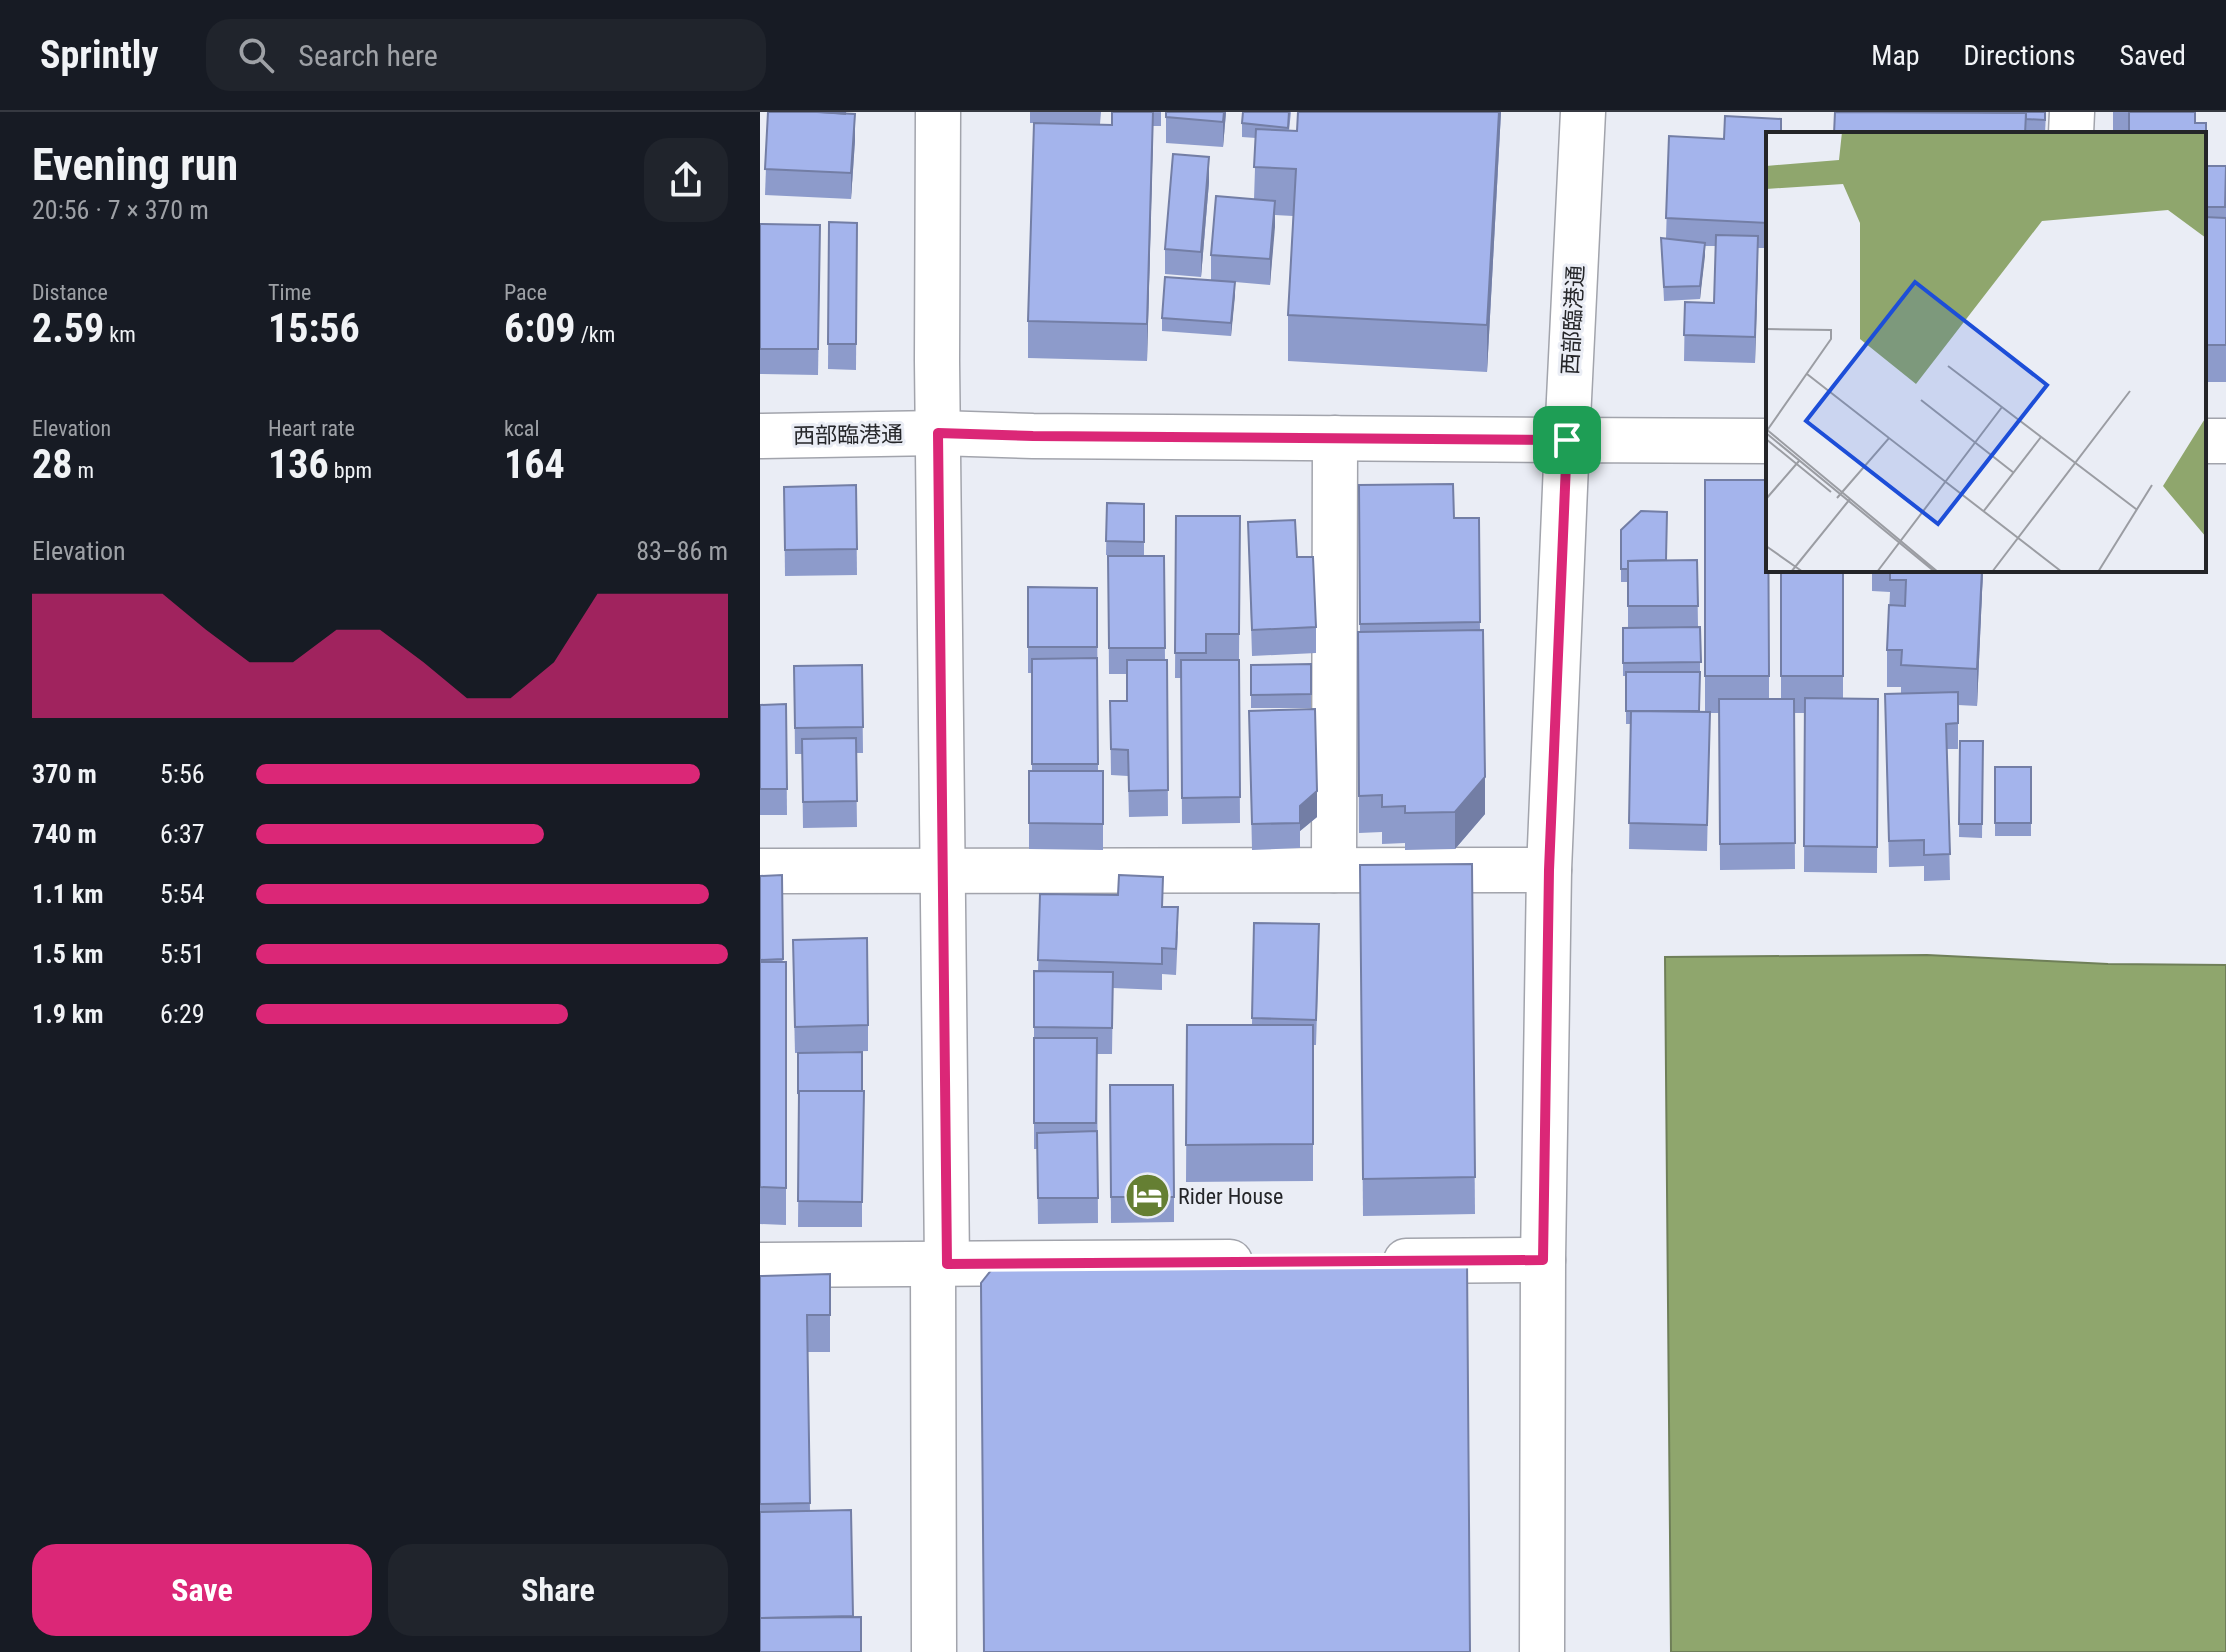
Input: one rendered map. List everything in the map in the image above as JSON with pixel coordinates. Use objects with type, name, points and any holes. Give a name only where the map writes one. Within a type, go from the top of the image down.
[{"type":"street","points":[[934,1652],[943,870],[938,112]]},
{"type":"street","name":"西部臨港通","points":[[760,436],[938,433],[1567,440],[1583,112]]},
{"type":"street","points":[[2071,132],[2072,112]]},
{"type":"street","points":[[1334,870],[1335,438]]},
{"type":"street","points":[[1542,1652],[1543,1260],[1549,870],[1567,440],[1766,441]]},
{"type":"street","points":[[760,871],[1549,870]]},
{"type":"street","points":[[1370,1261],[1543,1260]]},
{"type":"street","points":[[760,1265],[1276,1261]]},
{"type":"shaded area","points":[[1927,955],[2108,964],[2226,965],[2226,1652],[1671,1652],[1665,957]]},
{"type":"building","points":[[768,112],[855,114],[851,173],[765,169]]},
{"type":"building","points":[[1112,112],[1153,112],[1147,324],[1028,321],[1034,123],[1112,125]]},
{"type":"building","points":[[1166,112],[1224,112],[1223,122],[1166,117]]},
{"type":"building","points":[[1243,112],[1289,112],[1288,128],[1242,123]]},
{"type":"building","points":[[1298,112],[1499,112],[1487,325],[1288,315],[1296,169],[1254,167],[1256,129],[1297,131]]},
{"type":"building","points":[[1835,112],[2026,113],[2025,132],[1834,132]]},
{"type":"building","points":[[1979,112],[2045,112],[2045,120],[2026,119],[2026,113]]},
{"type":"building","points":[[2129,112],[2195,112],[2195,123],[2206,123],[2206,132],[2129,132]]},
{"type":"building","points":[[1725,116],[1781,119],[1781,132],[1766,132],[1766,223],[1666,218],[1669,136],[1724,139]]},
{"type":"building","points":[[1173,154],[1209,157],[1201,252],[1165,249]]},
{"type":"building","points":[[2206,166],[2226,166],[2225,207],[2206,207]]},
{"type":"building","points":[[1216,196],[1275,201],[1270,259],[1211,255]]},
{"type":"building","points":[[2206,217],[2226,218],[2226,345],[2206,345]]},
{"type":"building","points":[[829,222],[857,223],[856,344],[828,344]]},
{"type":"building","points":[[760,224],[820,225],[818,349],[760,349]]},
{"type":"building","points":[[1716,235],[1758,236],[1755,337],[1684,335],[1685,302],[1714,303]]},
{"type":"building","points":[[1661,238],[1705,243],[1700,286],[1664,287]]},
{"type":"building","points":[[1165,277],[1235,282],[1231,323],[1162,318]]},
{"type":"building","points":[[1705,480],[1766,480],[1769,676],[1705,676]]},
{"type":"building","points":[[1453,484],[1454,518],[1479,518],[1480,622],[1360,624],[1359,485]]},
{"type":"building","points":[[856,485],[857,549],[785,550],[784,487]]},
{"type":"building","points":[[1107,503],[1144,504],[1144,542],[1106,541]]},
{"type":"building","points":[[1641,511],[1667,512],[1666,560],[1628,561],[1628,569],[1621,569],[1621,530]]},
{"type":"building","points":[[1176,516],[1240,516],[1239,634],[1206,634],[1206,653],[1175,653]]},
{"type":"building","points":[[1295,520],[1297,557],[1313,557],[1316,627],[1252,630],[1248,522]]},
{"type":"building","points":[[1108,556],[1164,556],[1165,648],[1109,648]]},
{"type":"building","points":[[1697,560],[1698,606],[1628,606],[1628,561]]},
{"type":"building","points":[[1781,572],[1843,572],[1843,676],[1781,676]]},
{"type":"building","points":[[1890,572],[1982,572],[1977,669],[1901,665],[1902,650],[1887,650],[1889,605],[1905,606],[1906,580],[1890,580]]},
{"type":"building","points":[[1028,587],[1097,588],[1097,647],[1028,647]]},
{"type":"building","points":[[1700,627],[1701,662],[1623,663],[1623,628]]},
{"type":"building","points":[[1483,630],[1485,777],[1455,812],[1405,813],[1405,806],[1382,807],[1382,795],[1359,796],[1358,632]]},
{"type":"building","points":[[1097,658],[1098,764],[1032,764],[1032,659]]},
{"type":"building","points":[[1127,660],[1167,660],[1168,790],[1129,791],[1128,750],[1111,749],[1110,701],[1127,701]]},
{"type":"building","points":[[1181,660],[1239,660],[1240,797],[1182,798]]},
{"type":"building","points":[[1311,664],[1311,694],[1251,695],[1251,665]]},
{"type":"building","points":[[862,665],[863,727],[795,728],[794,666]]},
{"type":"building","points":[[1626,672],[1700,672],[1699,711],[1626,711]]},
{"type":"building","points":[[1958,692],[1958,723],[1946,724],[1950,854],[1924,855],[1924,840],[1889,841],[1885,694]]},
{"type":"building","points":[[1805,698],[1878,699],[1877,847],[1804,846]]},
{"type":"building","points":[[1719,699],[1794,699],[1795,843],[1720,844]]},
{"type":"building","points":[[786,704],[787,789],[760,789],[760,705]]},
{"type":"building","points":[[1315,709],[1317,791],[1300,806],[1300,823],[1252,824],[1249,711]]},
{"type":"building","points":[[1631,711],[1710,712],[1707,825],[1629,823]]},
{"type":"building","points":[[856,738],[857,801],[803,802],[802,739]]},
{"type":"building","points":[[1960,741],[1983,741],[1982,824],[1959,824]]},
{"type":"building","points":[[1995,767],[2031,767],[2031,823],[1995,823]]},
{"type":"building","points":[[1029,771],[1103,771],[1103,824],[1029,823]]},
{"type":"building","points":[[1472,864],[1475,1177],[1363,1179],[1360,865]]},
{"type":"building","points":[[782,875],[783,959],[760,960],[760,876]]},
{"type":"building","points":[[1119,875],[1163,877],[1162,907],[1178,907],[1176,949],[1162,948],[1162,964],[1038,960],[1040,894],[1118,895]]},
{"type":"building","points":[[1254,923],[1319,924],[1316,1020],[1252,1018]]},
{"type":"building","points":[[867,938],[868,1025],[795,1027],[793,940]]},
{"type":"building","points":[[760,962],[786,962],[786,1188],[760,1187]]},
{"type":"building","points":[[1034,971],[1113,972],[1112,1028],[1034,1027]]},
{"type":"building","points":[[1187,1025],[1313,1025],[1313,1144],[1186,1145]]},
{"type":"building","points":[[1034,1038],[1097,1038],[1096,1123],[1034,1123]]},
{"type":"building","points":[[862,1052],[862,1091],[799,1091],[798,1094],[798,1053]]},
{"type":"building","points":[[1110,1085],[1173,1085],[1174,1197],[1111,1197]]},
{"type":"building","points":[[799,1091],[864,1091],[862,1202],[798,1201]]},
{"type":"building","points":[[1097,1131],[1098,1198],[1038,1198],[1037,1133]]},
{"type":"building","points":[[1467,1259],[1470,1652],[984,1652],[981,1283],[996,1264]]},
{"type":"building","points":[[830,1274],[830,1315],[807,1315],[810,1503],[760,1504],[760,1276]]},
{"type":"building","points":[[851,1510],[853,1616],[760,1618],[760,1512]]},
{"type":"building","points":[[861,1617],[861,1652],[760,1652],[760,1618]]},
{"type":"place","name":"Rider House","points":[[1147,1196]]},
{"type":"route","points":[[938,433],[1567,440],[1549,870],[1543,1260],[947,1264],[938,433]]}]
